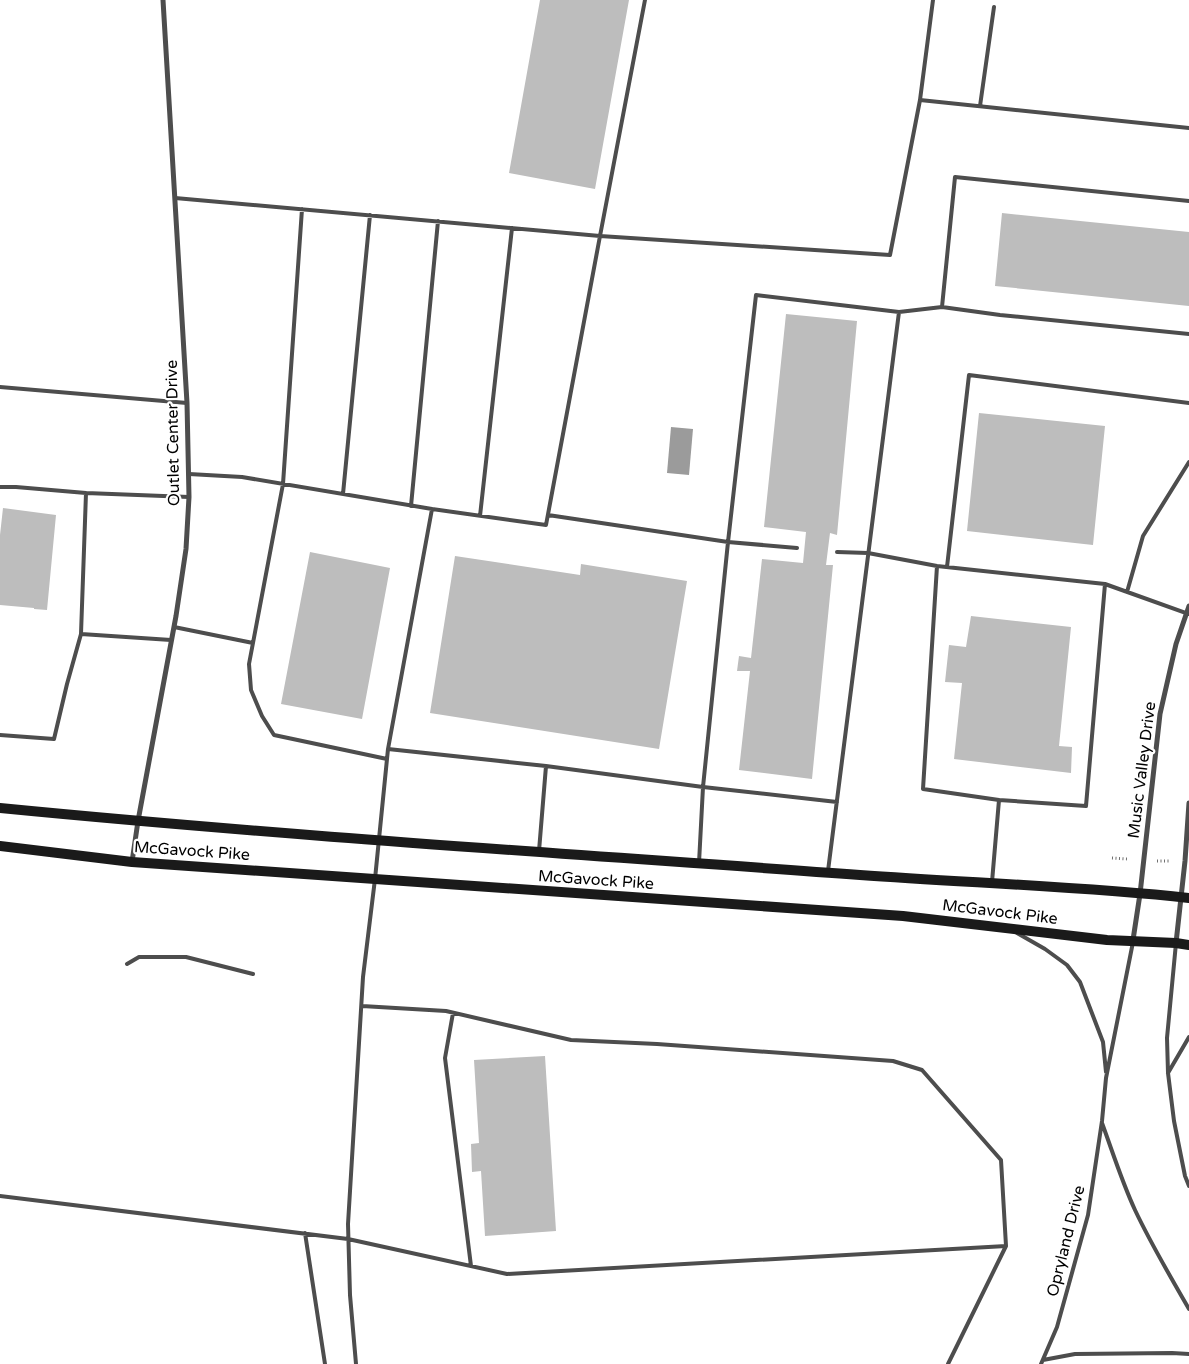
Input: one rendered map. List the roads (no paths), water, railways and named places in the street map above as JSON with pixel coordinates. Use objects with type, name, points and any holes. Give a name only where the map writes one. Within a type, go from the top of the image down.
[{"type":"street","name":"Outlet Center Drive","points":[[132,862],[174,626],[186,549],[189,497],[187,403],[163,0]]},
{"type":"street","name":"Music Valley Drive","points":[[1133,940],[1160,714],[1176,644],[1189,606]]},
{"type":"street","points":[[1176,943],[1185,898],[1189,804]]},
{"type":"street","name":"McGavock Pike","points":[[0,808],[138,821],[1185,898]]},
{"type":"street","name":"McGavock Pike","points":[[0,846],[132,862],[904,916],[1107,940],[1133,940],[1189,945]]},
{"type":"lane","points":[[189,474],[242,477],[411,506],[546,524],[646,0]]},
{"type":"lane","points":[[175,198],[600,236],[890,255],[920,100],[933,0]]},
{"type":"lane","points":[[980,106],[994,7]]},
{"type":"lane","points":[[920,100],[1189,128]]},
{"type":"lane","points":[[942,307],[955,177],[1189,201]]},
{"type":"lane","points":[[302,209],[283,484],[249,664],[251,690],[262,716],[274,735],[387,759]]},
{"type":"lane","points":[[343,494],[370,215]]},
{"type":"lane","points":[[411,506],[438,221]]},
{"type":"lane","points":[[480,516],[512,228]]},
{"type":"lane","points":[[699,863],[703,787],[756,295],[898,312],[942,307],[1000,315],[1189,334]]},
{"type":"lane","points":[[828,872],[898,312]]},
{"type":"lane","points":[[947,567],[969,374],[1189,402]]},
{"type":"lane","points":[[0,387],[187,403]]},
{"type":"lane","points":[[1127,592],[1143,536],[1189,462]]},
{"type":"lane","points":[[0,487],[189,497]]},
{"type":"lane","points":[[0,735],[54,739],[81,634],[86,493]]},
{"type":"lane","points":[[356,1364],[350,1295],[348,1224],[363,976],[388,750],[432,509]]},
{"type":"lane","points":[[548,515],[728,542],[796,548]]},
{"type":"lane","points":[[837,552],[868,553],[937,566],[1105,584],[1188,613]]},
{"type":"lane","points":[[937,566],[923,789],[999,800],[1086,806],[1105,584]]},
{"type":"lane","points":[[174,626],[253,643]]},
{"type":"lane","points":[[81,634],[171,640]]},
{"type":"lane","points":[[388,750],[546,766],[703,787],[837,802]]},
{"type":"lane","points":[[538,851],[546,766]]},
{"type":"lane","points":[[992,883],[999,800]]},
{"type":"lane","points":[[1008,929],[1045,949],[1067,965],[1080,982],[1103,1042],[1106,1078]]},
{"type":"lane","name":"Opryland Drive","points":[[1042,1362],[1057,1327],[1088,1215],[1102,1121],[1106,1078],[1133,940]]},
{"type":"lane","points":[[1176,943],[1168,1038],[1168,1073],[1174,1121],[1185,1176],[1189,1186]]},
{"type":"lane","points":[[127,964],[139,957],[186,957],[253,974]]},
{"type":"lane","points":[[362,1006],[446,1011],[571,1040],[657,1044],[893,1061],[922,1070],[1002,1160],[1006,1246],[948,1364]]},
{"type":"lane","points":[[453,1013],[445,1058],[471,1266]]},
{"type":"lane","points":[[1168,1073],[1189,1037]]},
{"type":"lane","name":"Opryland Drive","points":[[1102,1121],[1120,1174],[1135,1210],[1157,1254],[1189,1309]]},
{"type":"lane","points":[[0,1196],[348,1239],[507,1274],[1006,1246]]},
{"type":"lane","points":[[306,1234],[325,1364]]},
{"type":"lane","points":[[1042,1362],[1075,1354],[1189,1354]]}]
